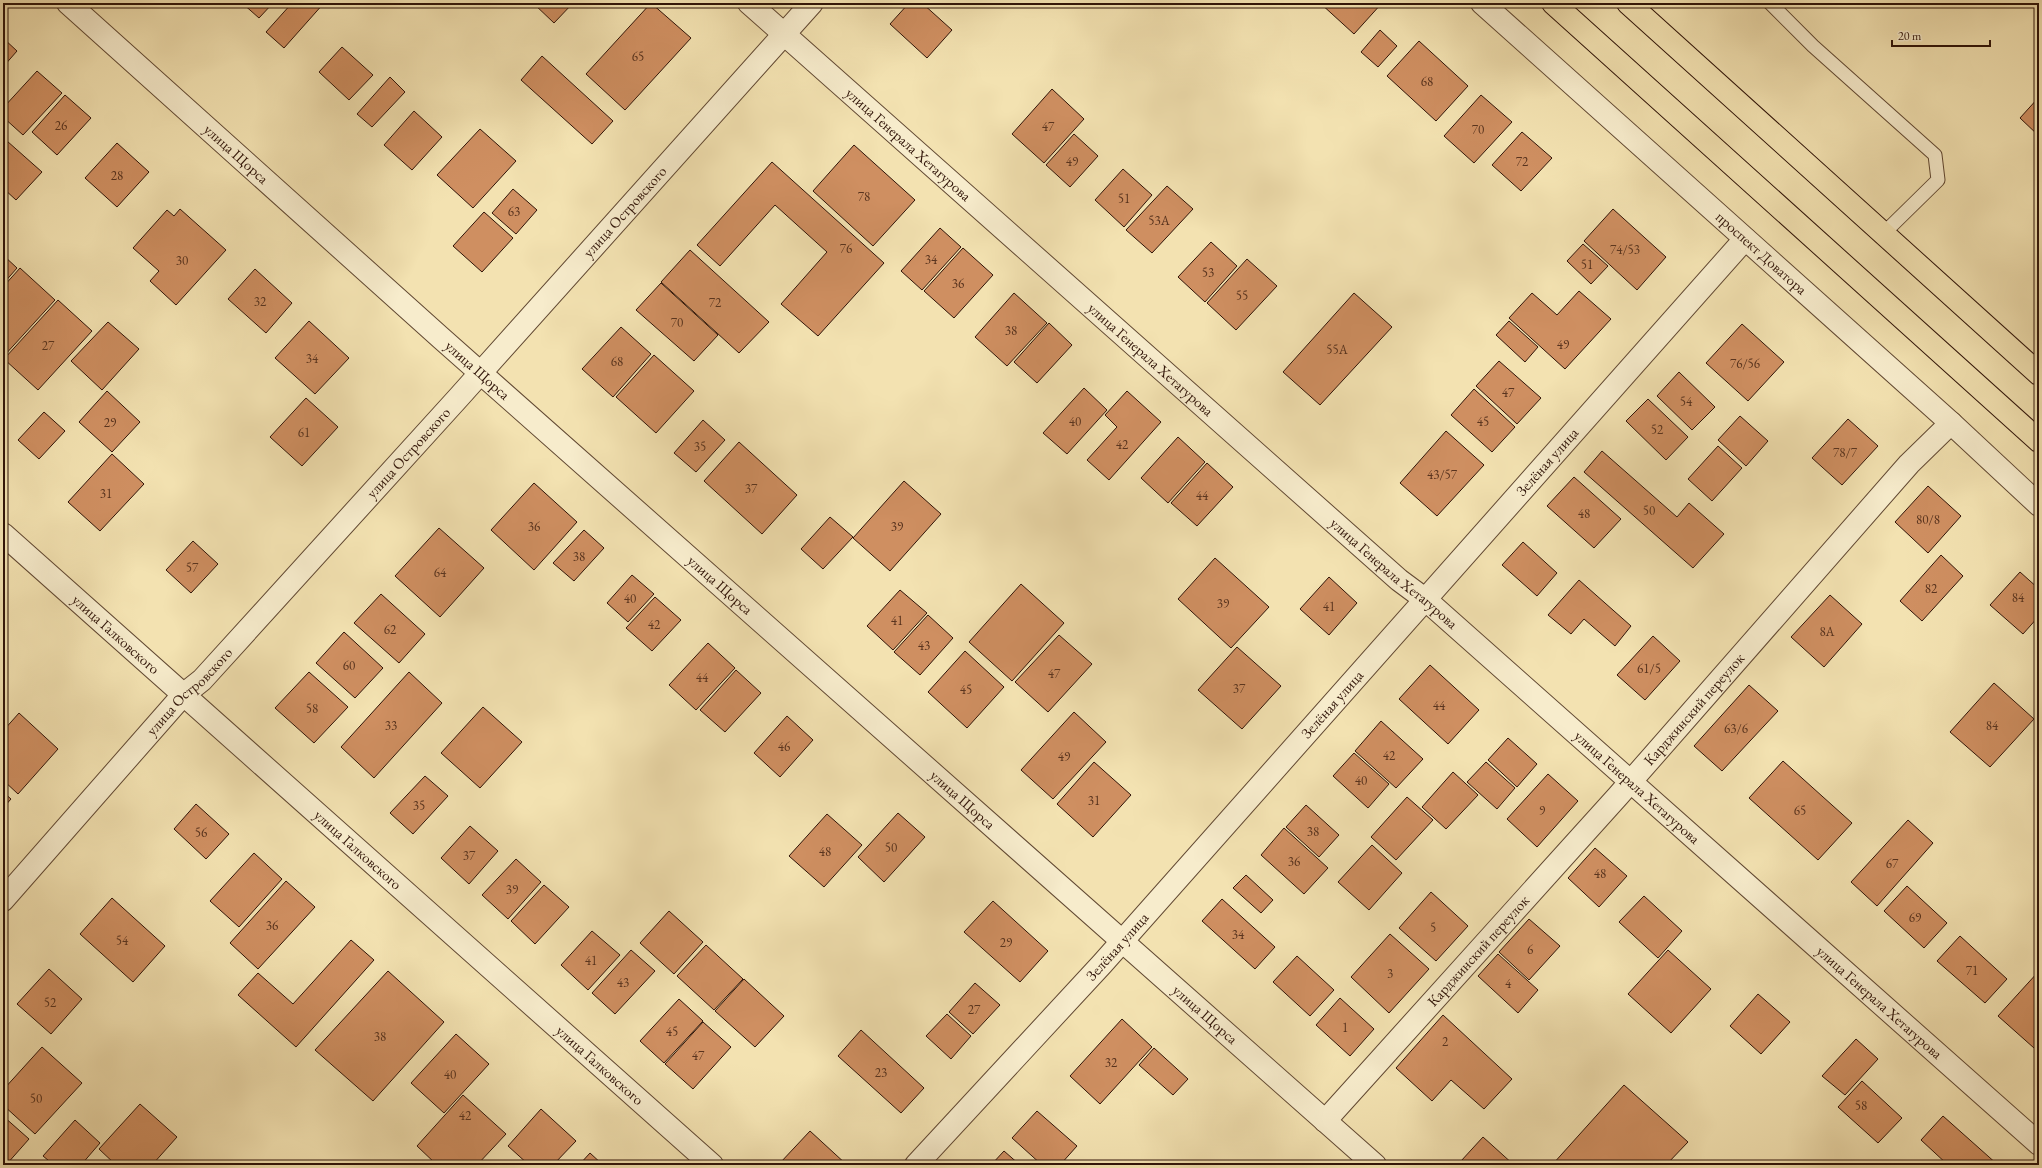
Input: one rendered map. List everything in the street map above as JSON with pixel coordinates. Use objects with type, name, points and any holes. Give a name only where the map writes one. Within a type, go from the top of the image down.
[{"type":"main road","points":[[1553,3],[2039,441]]},
{"type":"main road","points":[[1628,3],[1882,234],[2039,374]]},
{"type":"street","name":"улица Щорса","points":[[68,3],[480,372],[1096,917],[1121,942],[1375,1165]]},
{"type":"street","name":"улица Генерала Хетагурова","points":[[749,3],[1399,580],[1426,600],[2039,1144]]},
{"type":"street","name":"улица Островского","points":[[3,900],[183,695],[202,680],[812,3]]},
{"type":"street","name":"проспект Доватора","points":[[1482,3],[1951,423],[2039,505]]},
{"type":"street","name":"Зелёная улица","points":[[916,1165],[1121,942],[1745,239]]},
{"type":"street","name":"Карджинский переулок","points":[[1325,1121],[1631,782],[1909,464],[1951,423]]},
{"type":"street","name":"улица Галковского","points":[[3,534],[712,1165]]},
{"type":"lane","points":[[1770,3],[1813,46],[1934,155],[1938,180],[1882,234]]},
{"type":"building","points":[[242,3],[273,3],[259,18]]},
{"type":"building","points":[[292,3],[324,3],[284,48],[266,32]]},
{"type":"building","points":[[533,3],[573,3],[554,23]]},
{"type":"building","points":[[651,3],[691,38],[625,110],[586,74]]},
{"type":"building","points":[[909,3],[922,3],[952,30],[927,58],[890,24]]},
{"type":"building","points":[[1320,3],[1382,3],[1354,34]]},
{"type":"building","points":[[1380,30],[1397,46],[1378,67],[1361,52]]},
{"type":"building","points":[[3,38],[17,51],[3,67]]},
{"type":"building","points":[[1419,41],[1468,86],[1436,121],[1387,76]]},
{"type":"building","points":[[342,47],[373,75],[349,100],[319,72]]},
{"type":"building","points":[[542,56],[613,121],[592,144],[521,80]]},
{"type":"building","points":[[37,71],[62,93],[23,135],[3,117],[3,108]]},
{"type":"building","points":[[390,77],[405,92],[372,127],[357,114]]},
{"type":"building","points":[[1052,89],[1084,119],[1044,163],[1012,134]]},
{"type":"building","points":[[65,95],[91,118],[57,155],[32,132]]},
{"type":"building","points":[[1481,95],[1512,122],[1474,163],[1444,136]]},
{"type":"building","points":[[2039,97],[2039,136],[2020,118]]},
{"type":"building","points":[[414,111],[442,137],[412,170],[384,145]]},
{"type":"building","points":[[480,129],[516,161],[473,208],[437,175]]},
{"type":"building","points":[[1522,132],[1552,158],[1521,191],[1492,165]]},
{"type":"building","points":[[1074,134],[1098,156],[1070,187],[1046,165]]},
{"type":"building","points":[[7,141],[42,172],[16,200],[3,188],[3,145]]},
{"type":"building","points":[[117,143],[149,172],[117,207],[85,178]]},
{"type":"building","points":[[854,145],[915,200],[873,246],[813,191]]},
{"type":"building","points":[[772,162],[884,263],[818,336],[781,304],[827,252],[775,205],[720,266],[697,245]]},
{"type":"building","points":[[1123,169],[1152,195],[1124,227],[1095,200]]},
{"type":"building","points":[[1167,186],[1193,209],[1152,253],[1126,230]]},
{"type":"building","points":[[513,189],[537,210],[516,234],[492,213]]},
{"type":"building","points":[[180,209],[226,250],[176,305],[150,281],[159,271],[133,248],[167,210],[174,216]]},
{"type":"building","points":[[1613,209],[1666,257],[1637,290],[1584,241]]},
{"type":"building","points":[[484,212],[513,238],[482,272],[453,246]]},
{"type":"building","points":[[940,228],[961,247],[922,290],[901,271]]},
{"type":"building","points":[[1211,242],[1237,266],[1205,302],[1178,277]]},
{"type":"building","points":[[1583,244],[1608,266],[1591,284],[1567,261]]},
{"type":"building","points":[[963,248],[993,275],[954,318],[924,291]]},
{"type":"building","points":[[690,250],[769,322],[739,353],[661,282]]},
{"type":"building","points":[[3,255],[17,268],[3,284]]},
{"type":"building","points":[[1247,259],[1277,286],[1236,330],[1207,303]]},
{"type":"building","points":[[20,268],[55,300],[3,357],[3,287]]},
{"type":"building","points":[[255,269],[292,303],[266,333],[228,299]]},
{"type":"building","points":[[661,283],[718,335],[694,361],[636,310]]},
{"type":"building","points":[[1579,291],[1611,319],[1565,369],[1509,318],[1532,293],[1557,315]]},
{"type":"building","points":[[1014,293],[1047,323],[1007,366],[975,337]]},
{"type":"building","points":[[1354,293],[1392,327],[1320,405],[1283,372]]},
{"type":"building","points":[[58,300],[92,331],[38,390],[4,359]]},
{"type":"building","points":[[309,321],[349,358],[315,394],[275,358]]},
{"type":"building","points":[[1509,321],[1538,347],[1525,362],[1496,335]]},
{"type":"building","points":[[108,322],[139,349],[102,390],[71,361]]},
{"type":"building","points":[[1049,323],[1072,345],[1037,383],[1014,362]]},
{"type":"building","points":[[1742,324],[1784,362],[1748,401],[1706,363]]},
{"type":"building","points":[[621,327],[651,354],[613,397],[582,369]]},
{"type":"building","points":[[654,355],[694,391],[656,433],[616,397]]},
{"type":"building","points":[[1499,361],[1541,398],[1517,424],[1476,386]]},
{"type":"building","points":[[1679,372],[1715,407],[1692,430],[1657,396]]},
{"type":"building","points":[[1084,388],[1107,410],[1067,454],[1043,433]]},
{"type":"building","points":[[1474,389],[1515,427],[1492,452],[1451,415]]},
{"type":"building","points":[[107,391],[140,422],[112,452],[79,422]]},
{"type":"building","points":[[1127,391],[1161,422],[1109,480],[1087,460],[1117,427],[1105,415]]},
{"type":"building","points":[[306,398],[338,427],[302,466],[270,437]]},
{"type":"building","points":[[1648,399],[1688,437],[1666,460],[1626,421]]},
{"type":"building","points":[[44,412],[65,431],[39,459],[18,440]]},
{"type":"building","points":[[1740,416],[1768,441],[1746,466],[1718,440]]},
{"type":"building","points":[[1848,419],[1878,446],[1842,485],[1812,458]]},
{"type":"building","points":[[703,420],[725,440],[696,472],[674,453]]},
{"type":"building","points":[[1446,431],[1484,465],[1437,516],[1400,483]]},
{"type":"building","points":[[1178,437],[1205,462],[1168,503],[1141,478]]},
{"type":"building","points":[[739,442],[797,495],[762,534],[704,481]]},
{"type":"building","points":[[1718,446],[1742,468],[1712,501],[1688,479]]},
{"type":"building","points":[[1602,451],[1677,517],[1689,503],[1724,534],[1693,568],[1584,472]]},
{"type":"building","points":[[112,454],[144,484],[100,531],[68,502]]},
{"type":"building","points":[[1207,463],[1233,487],[1197,526],[1171,503]]},
{"type":"building","points":[[1574,477],[1621,519],[1594,548],[1547,506]]},
{"type":"building","points":[[904,481],[941,514],[890,571],[853,538]]},
{"type":"building","points":[[534,483],[577,522],[534,570],[491,530]]},
{"type":"building","points":[[1928,486],[1961,516],[1928,553],[1895,522]]},
{"type":"building","points":[[830,517],[853,537],[823,569],[801,549]]},
{"type":"building","points":[[439,528],[484,568],[440,617],[395,576]]},
{"type":"building","points":[[584,530],[604,548],[574,581],[553,563]]},
{"type":"building","points":[[193,541],[218,564],[191,593],[166,570]]},
{"type":"building","points":[[1523,542],[1557,573],[1537,596],[1502,565]]},
{"type":"building","points":[[1941,555],[1963,576],[1922,621],[1900,601]]},
{"type":"building","points":[[1215,558],[1269,607],[1231,648],[1178,599]]},
{"type":"building","points":[[2020,572],[2039,589],[2039,616],[2023,634],[1990,605]]},
{"type":"building","points":[[632,575],[654,594],[628,622],[607,603]]},
{"type":"building","points":[[1329,577],[1357,603],[1329,635],[1300,609]]},
{"type":"building","points":[[1579,580],[1631,626],[1615,646],[1584,619],[1571,634],[1548,615]]},
{"type":"building","points":[[1021,584],[1064,623],[1012,681],[969,642]]},
{"type":"building","points":[[900,590],[927,613],[893,650],[867,626]]},
{"type":"building","points":[[381,594],[425,634],[399,663],[354,623]]},
{"type":"building","points":[[1830,595],[1862,624],[1824,667],[1791,637]]},
{"type":"building","points":[[655,597],[681,620],[652,651],[626,628]]},
{"type":"building","points":[[928,615],[953,638],[920,675],[894,652]]},
{"type":"building","points":[[344,632],[383,668],[355,698],[316,663]]},
{"type":"building","points":[[1059,635],[1092,664],[1048,712],[1015,682]]},
{"type":"building","points":[[1653,636],[1680,661],[1645,700],[1617,675]]},
{"type":"building","points":[[708,643],[735,668],[696,710],[669,685]]},
{"type":"building","points":[[1237,647],[1281,686],[1242,729],[1198,690]]},
{"type":"building","points":[[965,651],[1004,687],[967,728],[928,692]]},
{"type":"building","points":[[1430,665],[1479,710],[1448,744],[1399,699]]},
{"type":"building","points":[[736,670],[761,693],[725,732],[700,710]]},
{"type":"building","points":[[309,672],[348,707],[314,743],[275,708]]},
{"type":"building","points":[[409,672],[442,703],[374,778],[341,747]]},
{"type":"building","points":[[1994,683],[2034,719],[1990,767],[1950,732]]},
{"type":"building","points":[[1749,685],[1778,711],[1722,771],[1694,746]]},
{"type":"building","points":[[483,707],[522,742],[480,788],[441,753]]},
{"type":"building","points":[[1074,712],[1106,742],[1053,799],[1021,770]]},
{"type":"building","points":[[19,713],[58,749],[18,794],[3,780],[3,731]]},
{"type":"building","points":[[787,716],[813,740],[780,777],[754,753]]},
{"type":"building","points":[[1381,721],[1423,759],[1396,788],[1355,751]]},
{"type":"building","points":[[1508,738],[1537,764],[1517,787],[1488,760]]},
{"type":"building","points":[[1354,753],[1389,784],[1368,808],[1333,776]]},
{"type":"building","points":[[1783,761],[1852,823],[1818,860],[1749,798]]},
{"type":"building","points":[[1094,762],[1131,795],[1093,837],[1057,804]]},
{"type":"building","points":[[1486,762],[1515,788],[1497,809],[1467,782]]},
{"type":"building","points":[[1453,772],[1478,795],[1446,829],[1422,807]]},
{"type":"building","points":[[1548,774],[1578,801],[1537,847],[1507,819]]},
{"type":"building","points":[[425,776],[448,796],[413,834],[390,813]]},
{"type":"building","points":[[3,792],[11,799],[3,808]]},
{"type":"building","points":[[1407,797],[1433,820],[1396,860],[1371,837]]},
{"type":"building","points":[[196,804],[229,834],[206,859],[174,829]]},
{"type":"building","points":[[1306,805],[1339,835],[1319,857],[1286,827]]},
{"type":"building","points":[[898,813],[925,837],[884,882],[858,857]]},
{"type":"building","points":[[827,814],[862,845],[824,887],[789,856]]},
{"type":"building","points":[[1908,820],[1933,843],[1877,906],[1851,882]]},
{"type":"building","points":[[470,826],[498,851],[469,884],[441,858]]},
{"type":"building","points":[[1284,828],[1328,868],[1304,894],[1261,855]]},
{"type":"building","points":[[1372,845],[1402,873],[1369,910],[1338,882]]},
{"type":"building","points":[[1595,848],[1627,876],[1599,907],[1568,878]]},
{"type":"building","points":[[254,853],[282,879],[239,927],[210,901]]},
{"type":"building","points":[[516,859],[541,882],[508,919],[482,895]]},
{"type":"building","points":[[1246,875],[1273,900],[1261,913],[1233,888]]},
{"type":"building","points":[[286,881],[315,907],[258,969],[230,943]]},
{"type":"building","points":[[544,885],[569,907],[535,944],[511,921]]},
{"type":"building","points":[[1907,886],[1947,923],[1924,948],[1884,911]]},
{"type":"building","points":[[1431,892],[1468,926],[1436,961],[1399,928]]},
{"type":"building","points":[[1644,896],[1682,931],[1658,958],[1619,922]]},
{"type":"building","points":[[112,898],[165,946],[133,982],[80,934]]},
{"type":"building","points":[[1222,899],[1275,947],[1255,969],[1202,921]]},
{"type":"building","points":[[993,901],[1048,951],[1020,982],[964,932]]},
{"type":"building","points":[[669,911],[703,942],[674,974],[640,943]]},
{"type":"building","points":[[1529,919],[1560,946],[1529,980],[1499,952]]},
{"type":"building","points":[[592,931],[620,955],[588,990],[561,965]]},
{"type":"building","points":[[1390,934],[1429,969],[1389,1013],[1351,977]]},
{"type":"building","points":[[1960,936],[2007,979],[1985,1003],[1937,961]]},
{"type":"building","points":[[351,940],[374,960],[296,1047],[238,995],[258,973],[293,1004]]},
{"type":"building","points":[[706,945],[743,979],[714,1010],[677,976]]},
{"type":"building","points":[[631,950],[655,971],[615,1014],[592,993]]},
{"type":"building","points":[[1668,950],[1711,989],[1671,1033],[1628,994]]},
{"type":"building","points":[[1498,954],[1538,990],[1518,1013],[1478,976]]},
{"type":"building","points":[[1297,956],[1334,990],[1310,1016],[1273,982]]},
{"type":"building","points":[[49,969],[82,999],[51,1034],[17,1004]]},
{"type":"building","points":[[388,971],[444,1022],[373,1101],[315,1050]]},
{"type":"building","points":[[2039,971],[2039,1042],[2034,1048],[1998,1016]]},
{"type":"building","points":[[744,979],[784,1016],[755,1047],[715,1011]]},
{"type":"building","points":[[975,983],[1000,1005],[973,1034],[949,1012]]},
{"type":"building","points":[[1758,994],[1790,1022],[1761,1054],[1730,1026]]},
{"type":"building","points":[[1340,998],[1374,1029],[1350,1056],[1316,1025]]},
{"type":"building","points":[[679,999],[703,1021],[664,1063],[640,1041]]},
{"type":"building","points":[[947,1014],[971,1036],[951,1059],[926,1036]]},
{"type":"building","points":[[1443,1015],[1512,1079],[1484,1109],[1451,1080],[1432,1101],[1396,1068]]},
{"type":"building","points":[[1122,1019],[1152,1047],[1100,1104],[1070,1076]]},
{"type":"building","points":[[703,1022],[731,1047],[693,1089],[665,1064]]},
{"type":"building","points":[[861,1030],[924,1088],[901,1113],[838,1056]]},
{"type":"building","points":[[456,1034],[489,1064],[444,1113],[411,1083]]},
{"type":"building","points":[[1856,1039],[1878,1059],[1845,1095],[1822,1076]]},
{"type":"building","points":[[42,1047],[82,1083],[35,1134],[3,1105],[3,1090]]},
{"type":"building","points":[[1154,1048],[1188,1079],[1173,1095],[1139,1065]]},
{"type":"building","points":[[1862,1081],[1902,1118],[1878,1143],[1838,1107]]},
{"type":"building","points":[[1624,1085],[1688,1142],[1666,1165],[1552,1165]]},
{"type":"building","points":[[463,1095],[506,1134],[477,1165],[437,1165],[417,1146]]},
{"type":"building","points":[[140,1104],[177,1137],[152,1165],[116,1165],[99,1149]]},
{"type":"building","points":[[541,1109],[576,1141],[553,1165],[529,1165],[508,1146]]},
{"type":"building","points":[[1037,1111],[1077,1146],[1060,1165],[1042,1165],[1012,1138]]},
{"type":"building","points":[[3,1116],[29,1139],[6,1165],[3,1163]]},
{"type":"building","points":[[1943,1116],[1998,1165],[1948,1165],[1921,1140]]},
{"type":"building","points":[[75,1120],[100,1143],[81,1165],[54,1165],[43,1156]]},
{"type":"building","points":[[810,1131],[847,1165],[782,1165],[780,1163]]},
{"type":"building","points":[[1483,1137],[1514,1165],[1465,1165],[1461,1161]]},
{"type":"building","points":[[1004,1151],[1020,1165],[991,1165]]},
{"type":"building","points":[[590,1153],[603,1165],[579,1165]]}]
